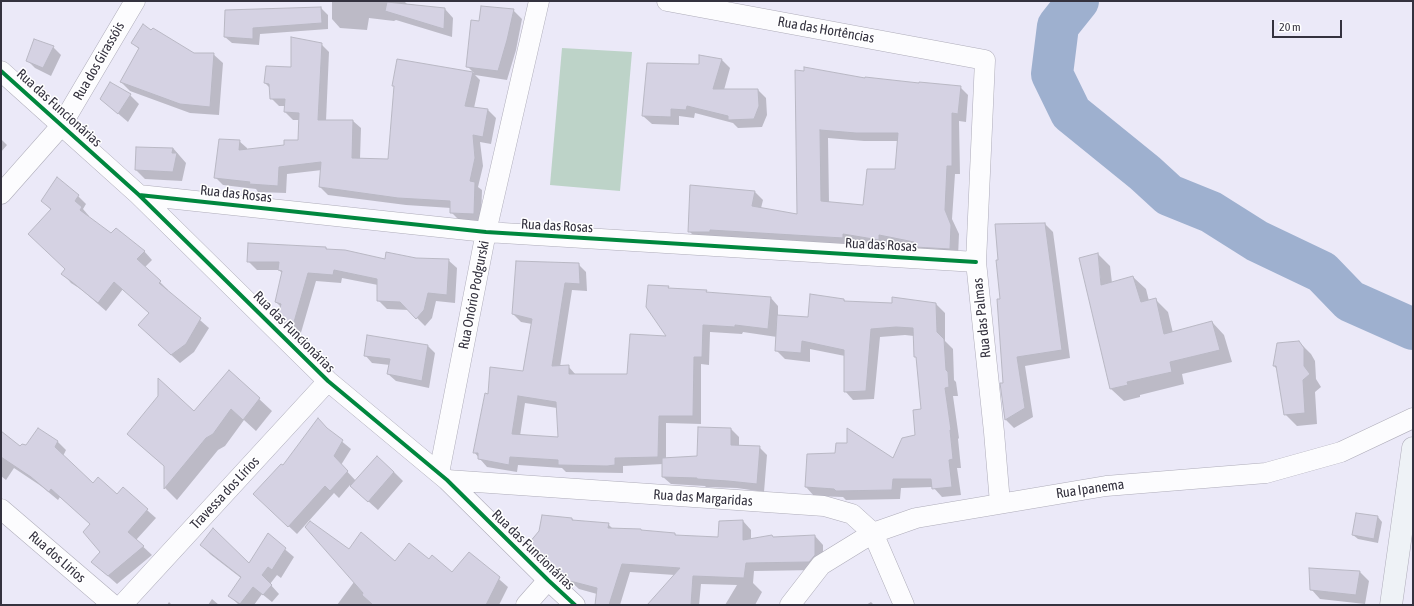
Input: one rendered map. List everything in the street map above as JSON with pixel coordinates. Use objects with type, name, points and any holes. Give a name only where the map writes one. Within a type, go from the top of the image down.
[{"type":"street","name":"Rua dos Girassóis","points":[[1,194],[61,126],[134,1]]},
{"type":"street","name":"Rua Onório Podgurski","points":[[443,477],[486,232],[539,1]]},
{"type":"street","name":"Rua das Hortências","points":[[667,1],[985,60]]},
{"type":"street","name":"Rua das Palmas","points":[[985,60],[976,262],[1000,503]]},
{"type":"street","name":"Rua das Funcionárias","points":[[1,71],[140,195],[328,381],[443,477],[575,605]]},
{"type":"street","name":"Rua das Rosas","points":[[140,195],[486,232],[976,262]]},
{"type":"street","name":"Travessa dos Lírios","points":[[122,605],[328,381]]},
{"type":"street","name":"Rua Ipanema","points":[[790,605],[821,565],[873,533],[916,518],[1106,486],[1266,473],[1341,452],[1413,418]]},
{"type":"street","points":[[1390,605],[1413,448]]},
{"type":"street","name":"Rua das Margaridas","points":[[443,477],[824,506],[852,514],[873,533],[904,605]]},
{"type":"street","name":"Rua dos Lirios","points":[[1,509],[113,605]]},
{"type":"street","points":[[526,605],[548,580]]},
{"type":"green space","points":[[562,48],[632,52],[620,191],[550,185]]},
{"type":"building","points":[[387,2],[445,8],[444,29],[385,11]]},
{"type":"building","points":[[481,6],[514,9],[498,71],[466,67],[471,20],[479,21]]},
{"type":"building","points":[[321,7],[322,23],[253,28],[253,39],[224,37],[225,10]]},
{"type":"building","points":[[143,24],[151,30],[153,28],[194,53],[214,53],[210,107],[180,104],[120,82],[139,48],[131,43]]},
{"type":"building","points":[[291,37],[322,43],[318,120],[353,120],[352,158],[388,159],[394,86],[392,86],[397,59],[473,72],[465,106],[488,109],[483,137],[473,135],[475,158],[470,181],[475,182],[474,214],[450,213],[450,201],[398,198],[319,187],[321,162],[279,167],[278,186],[249,184],[250,182],[214,178],[219,139],[240,140],[239,150],[284,145],[284,140],[298,140],[299,113],[284,112],[285,99],[270,99],[269,84],[264,83],[266,66],[291,67]]},
{"type":"building","points":[[34,39],[54,46],[43,68],[26,61]]},
{"type":"building","points":[[699,55],[722,59],[713,89],[758,89],[759,106],[754,119],[728,120],[728,116],[687,106],[686,110],[671,109],[671,117],[642,116],[647,63],[699,64]]},
{"type":"building","points":[[804,67],[865,78],[961,86],[958,114],[952,113],[952,166],[947,166],[945,210],[951,225],[950,249],[914,247],[914,242],[879,235],[879,240],[843,234],[843,238],[710,230],[710,232],[688,232],[690,185],[755,191],[752,206],[797,214],[795,70],[804,71]],"holes":[[[820,130],[856,133],[898,133],[895,169],[867,169],[863,205],[821,201]]]},
{"type":"building","points":[[110,82],[131,94],[118,114],[100,99]]},
{"type":"building","points":[[136,147],[173,148],[172,153],[177,153],[173,172],[135,170]]},
{"type":"building","points":[[57,177],[79,195],[75,201],[82,207],[80,210],[111,233],[116,228],[145,251],[137,259],[161,281],[159,283],[201,318],[186,344],[171,355],[138,325],[149,313],[114,282],[98,303],[61,274],[65,269],[28,234],[51,209],[41,201]]},
{"type":"building","points":[[1045,223],[1062,350],[1017,357],[1025,408],[1005,420],[1000,383],[1003,383],[997,299],[1000,299],[996,260],[998,260],[995,224]]},
{"type":"building","points":[[248,243],[326,247],[326,249],[345,250],[385,259],[386,252],[416,258],[449,259],[447,295],[428,293],[424,310],[416,319],[400,302],[377,301],[377,279],[334,270],[333,275],[308,273],[292,329],[278,316],[281,304],[275,302],[282,271],[278,270],[279,262],[247,262]]},
{"type":"building","points":[[1098,253],[1101,285],[1133,276],[1141,302],[1156,298],[1164,334],[1212,321],[1220,350],[1170,362],[1172,372],[1127,382],[1128,385],[1110,389],[1079,258]]},
{"type":"building","points":[[516,261],[579,263],[580,284],[565,283],[552,366],[569,365],[569,374],[627,374],[630,334],[666,336],[646,307],[648,285],[669,286],[668,288],[707,290],[706,292],[771,297],[768,329],[735,325],[735,327],[703,325],[702,357],[694,357],[693,416],[659,416],[658,457],[615,458],[615,465],[607,466],[558,465],[558,460],[510,457],[509,465],[478,459],[478,453],[473,453],[485,393],[488,394],[490,367],[523,371],[532,319],[512,314]],"holes":[[[518,396],[556,402],[558,437],[512,434]]]},
{"type":"building","points":[[810,294],[844,299],[844,301],[892,303],[892,297],[936,303],[937,332],[944,339],[946,370],[948,372],[949,387],[945,388],[951,430],[953,459],[949,460],[952,487],[932,489],[931,479],[893,479],[892,490],[836,491],[834,489],[805,487],[807,454],[835,453],[836,443],[847,443],[847,428],[893,458],[902,438],[915,435],[913,410],[921,409],[916,357],[914,357],[913,328],[896,327],[871,329],[866,391],[844,392],[844,350],[802,341],[801,353],[775,351],[777,315],[808,317]]},
{"type":"building","points":[[367,335],[428,345],[422,381],[387,374],[390,359],[364,356]]},
{"type":"building","points":[[1299,341],[1304,348],[1304,366],[1310,374],[1303,380],[1305,413],[1284,415],[1276,366],[1273,366],[1277,343]]},
{"type":"building","points":[[229,370],[260,398],[243,420],[231,409],[213,434],[206,438],[164,489],[164,466],[127,434],[158,396],[158,378],[194,411]]},
{"type":"building","points":[[318,418],[327,428],[343,440],[334,456],[348,471],[330,491],[325,486],[288,527],[253,494],[281,464],[283,465]]},
{"type":"building","points":[[698,427],[731,428],[731,445],[760,446],[757,484],[697,478],[662,477],[662,458],[697,456]]},
{"type":"building","points":[[38,428],[58,441],[55,447],[93,483],[98,477],[117,494],[123,487],[148,509],[128,532],[144,546],[108,576],[91,562],[100,552],[83,532],[90,524],[51,489],[49,492],[31,477],[1,457],[1,431],[20,446],[22,444],[26,445]]},
{"type":"building","points":[[377,456],[394,472],[368,502],[350,486]]},
{"type":"building","points":[[1356,513],[1378,516],[1374,539],[1352,535]]},
{"type":"building","points":[[542,515],[572,518],[572,520],[609,523],[608,528],[641,529],[675,533],[675,535],[718,537],[719,521],[743,520],[743,540],[772,535],[773,537],[815,535],[815,555],[809,562],[746,563],[744,578],[693,576],[691,605],[647,605],[680,568],[622,564],[609,605],[595,605],[597,588],[570,581],[529,543],[539,531]]},
{"type":"building","points":[[310,521],[349,549],[361,532],[395,561],[409,543],[429,559],[432,555],[452,572],[469,552],[500,577],[486,605],[373,605],[362,595],[363,593],[305,527]]},
{"type":"building","points":[[213,528],[249,563],[268,533],[286,548],[272,570],[268,567],[262,575],[272,585],[263,595],[253,587],[240,604],[228,596],[241,577],[200,545]]},
{"type":"building","points":[[1309,568],[1360,571],[1356,595],[1310,590]]},
{"type":"waterway","points":[[1078,1],[1058,26],[1052,74],[1071,113],[1145,173],[1169,195],[1211,212],[1257,241],[1322,272],[1350,301],[1413,329]]},
{"type":"cycle path","points":[[1,71],[139,195],[328,381],[447,480],[575,605]]},
{"type":"cycle path","points":[[139,195],[486,232],[976,262]]}]
